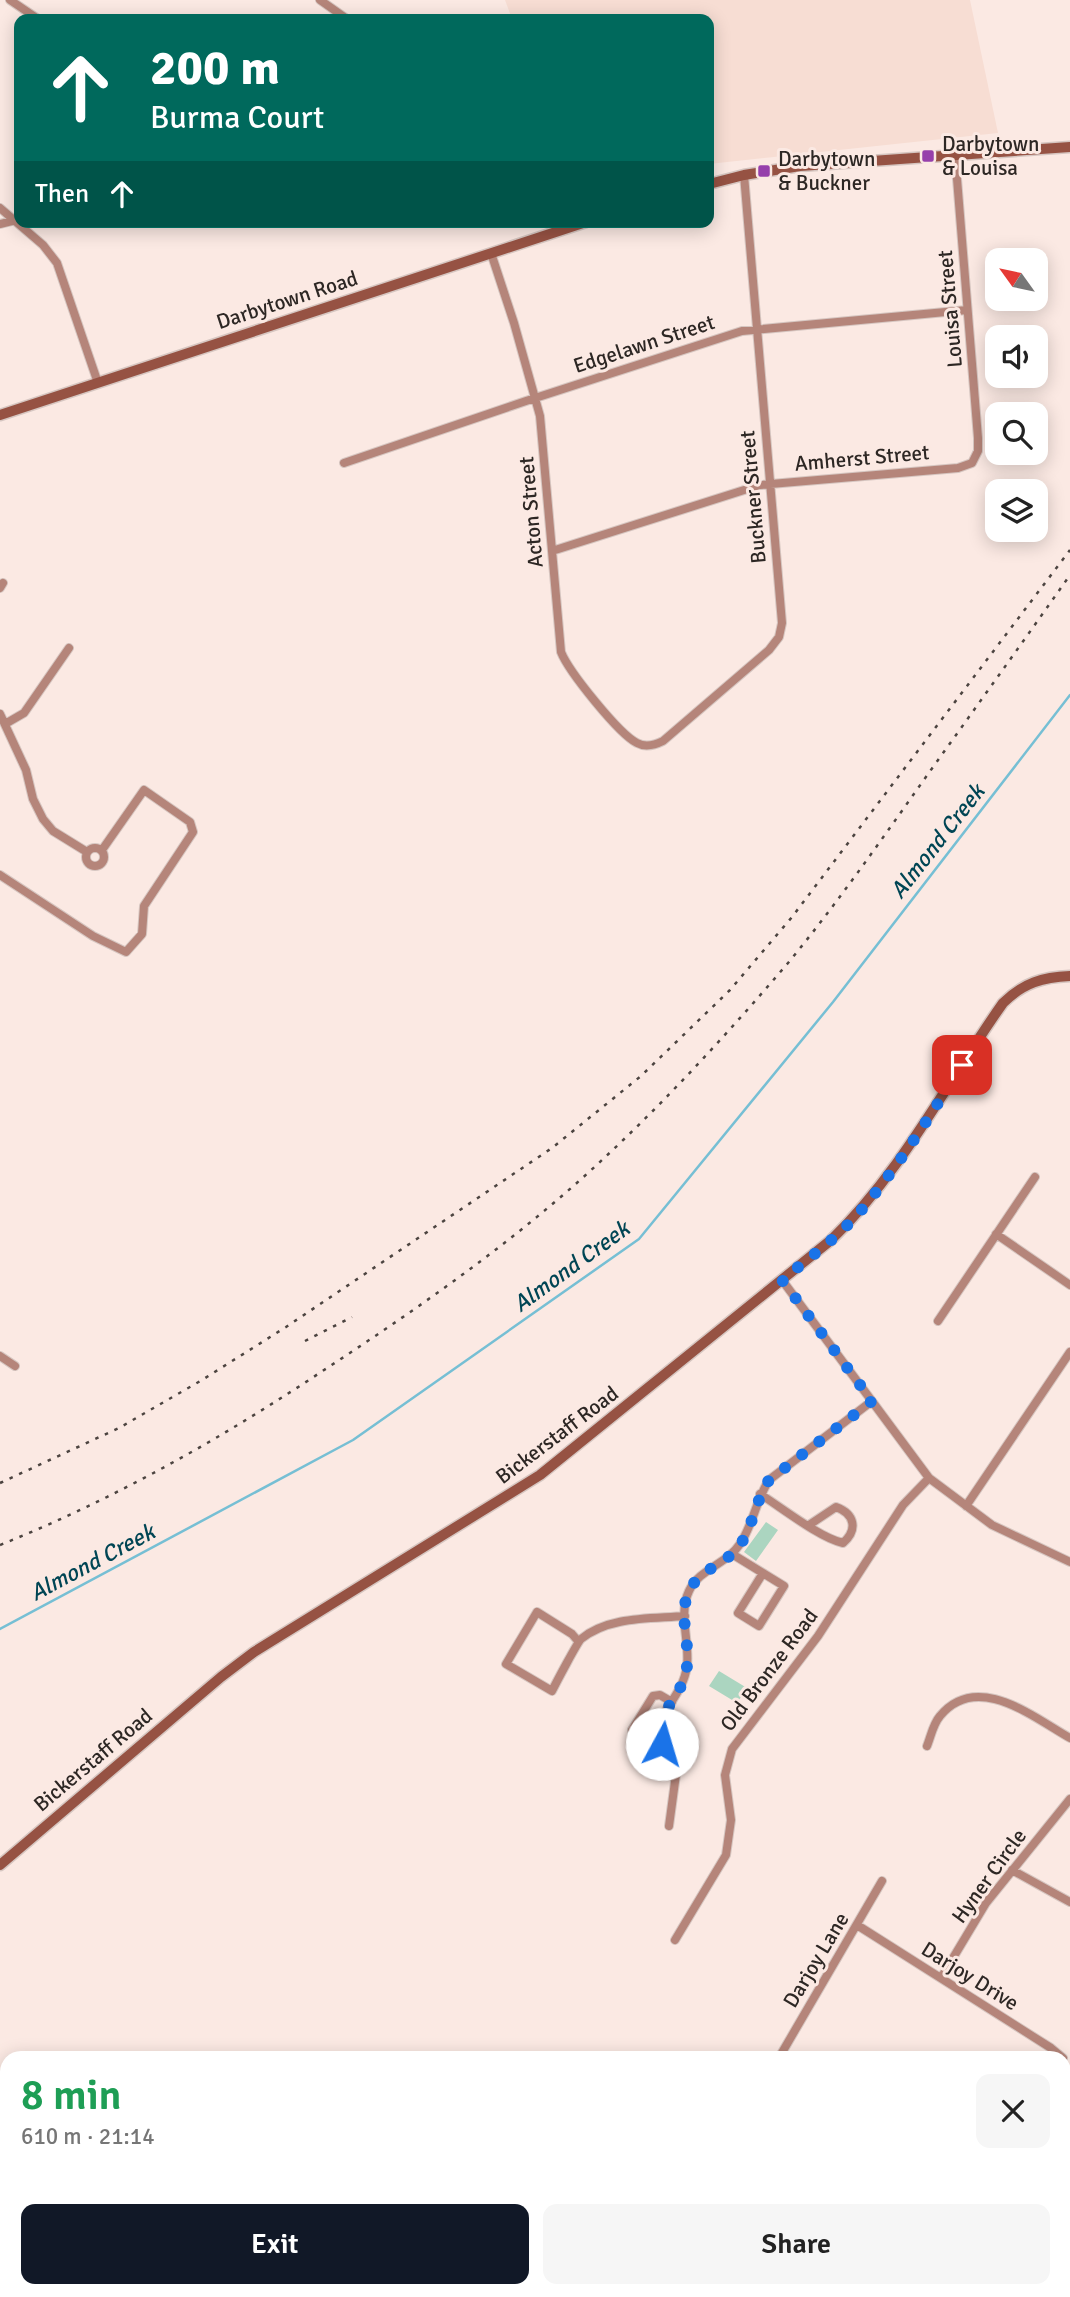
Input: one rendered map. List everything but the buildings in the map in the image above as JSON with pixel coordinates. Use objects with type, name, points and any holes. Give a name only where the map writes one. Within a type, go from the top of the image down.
[{"type":"street","points":[[10,0],[31,14]]},
{"type":"street","points":[[320,0],[340,14]]},
{"type":"street","points":[[714,183],[744,174],[800,166],[1070,147]]},
{"type":"street","name":"Louisa Street","points":[[955,154],[978,438],[978,450],[974,460]]},
{"type":"street","name":"Buckner Street","points":[[641,745],[653,745],[663,741],[769,650],[779,637],[782,623],[744,174]]},
{"type":"street","points":[[25,228],[57,263],[98,383]]},
{"type":"street","name":"Darbytown Road","points":[[0,415],[568,228]]},
{"type":"street","name":"Acton Street","points":[[491,253],[535,398],[543,451],[558,633],[565,661],[593,698],[627,735],[641,745]]},
{"type":"street","name":"Edgelawn Street","points":[[344,463],[717,338],[757,328],[967,310]]},
{"type":"street","name":"Amherst Street","points":[[552,551],[769,484],[958,468],[968,466],[974,460]]},
{"type":"street","points":[[5,724],[24,713],[69,648]]},
{"type":"street","points":[[0,714],[26,770],[33,799],[48,825],[87,852]]},
{"type":"street","points":[[0,875],[93,936],[126,952],[142,934],[144,906],[193,832],[190,822],[144,790],[102,849]]},
{"type":"street","points":[[87,852],[94,847],[102,849]]},
{"type":"street","points":[[87,852],[88,862],[97,866],[105,859],[102,849]]},
{"type":"street","name":"Bickerstaff Road","points":[[0,1865],[254,1652],[540,1475],[831,1240],[863,1208],[921,1127],[1003,1003],[1030,982],[1070,976]]},
{"type":"street","points":[[938,1321],[1035,1177]]},
{"type":"street","points":[[996,1234],[1070,1285]]},
{"type":"street","points":[[782,1280],[929,1478],[1011,1536],[1070,1562]]},
{"type":"street","points":[[966,1506],[1070,1352]]},
{"type":"street","points":[[0,1356],[15,1366]]},
{"type":"street","points":[[669,1826],[677,1767],[657,1735],[656,1728],[682,1686],[687,1665],[687,1595],[694,1582],[732,1554],[744,1537],[760,1494],[776,1473],[872,1401]]},
{"type":"street","name":"Old Bronze Road","points":[[675,1940],[726,1855],[731,1820],[725,1775],[732,1749],[818,1636],[903,1505],[929,1478]]},
{"type":"street","points":[[760,1494],[809,1525],[836,1542],[843,1543],[850,1537],[854,1527],[853,1521],[846,1513],[836,1507],[809,1525]]},
{"type":"street","points":[[732,1554],[763,1573],[784,1586],[759,1626],[738,1613],[763,1573]]},
{"type":"street","points":[[578,1641],[572,1634],[537,1612],[506,1664],[552,1691],[578,1641],[597,1629],[623,1622],[685,1616]]},
{"type":"street","points":[[662,1744],[650,1748],[636,1739],[632,1730],[653,1696],[660,1695],[672,1702]]},
{"type":"street","points":[[927,1746],[940,1716],[956,1703],[976,1696],[1008,1703],[1070,1738]]},
{"type":"street","name":"Hyner Circle","points":[[941,1978],[986,1903],[1070,1799]]},
{"type":"street","points":[[1012,1870],[1070,1902]]},
{"type":"street","name":"Darjoy Lane","points":[[783,2051],[882,1881]]},
{"type":"street","name":"Darjoy Drive","points":[[857,1925],[1054,2051]]},
{"type":"shaded area","points":[[505,0],[970,0],[998,133],[714,163],[714,14],[510,14]]},
{"type":"green space","points":[[766,1522],[778,1530],[756,1561],[744,1552]]},
{"type":"green space","points":[[719,1671],[747,1688],[737,1703],[709,1686]]},
{"type":"waterway","name":"Almond Creek","points":[[0,1629],[353,1440],[639,1239],[833,1002],[1070,695]]},
{"type":"railway","points":[[0,1483],[119,1428],[286,1327],[552,1148],[641,1076],[730,990],[792,917],[1070,550]]},
{"type":"railway","points":[[0,1545],[123,1489],[203,1446],[280,1399],[452,1282],[517,1233],[579,1181],[687,1075],[788,963],[862,866],[1070,575]]},
{"type":"railway","points":[[305,1341],[352,1317]]},
{"type":"place","name":"Darbytown & Louisa","points":[[928,156]]},
{"type":"place","name":"Darbytown & Buckner","points":[[764,171]]},
{"type":"route","points":[[662,1744],[656,1728],[682,1686],[687,1665],[685,1605],[689,1590],[699,1577],[739,1547],[750,1525],[761,1491],[769,1480],[872,1401],[782,1280],[831,1240],[863,1208],[962,1065]]}]
